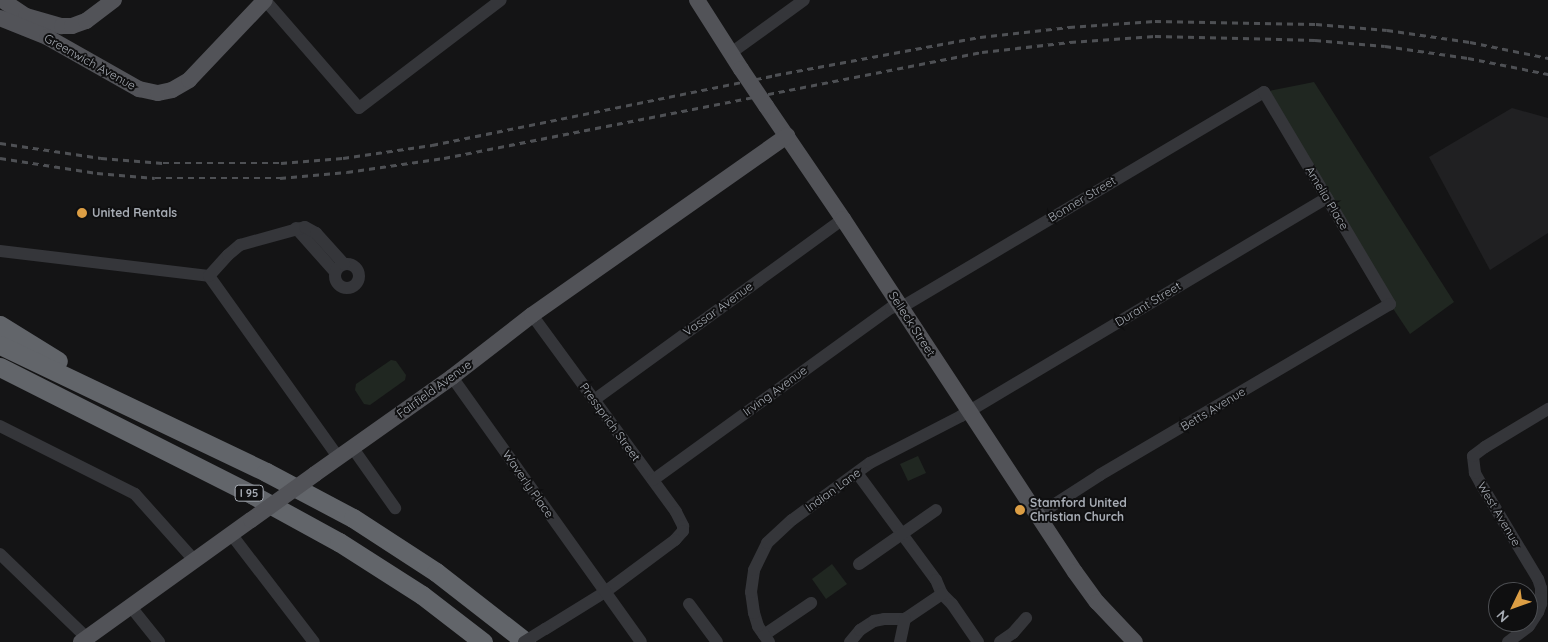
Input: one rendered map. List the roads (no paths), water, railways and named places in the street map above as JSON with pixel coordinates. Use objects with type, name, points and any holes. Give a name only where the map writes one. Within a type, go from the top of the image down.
[{"type":"highway","points":[[0,325],[147,415]]},
{"type":"highway","name":"I 95","points":[[0,345],[296,487],[353,518],[436,572],[526,642]]},
{"type":"highway","name":"I 95","points":[[0,367],[246,491],[332,538],[395,576],[483,642]]},
{"type":"main road","points":[[2,0],[11,8],[33,18],[65,26],[86,21],[114,0]]},
{"type":"main road","name":"Greenwich Avenue","points":[[0,18],[47,37],[139,89],[158,93],[172,90],[189,80],[265,0]]},
{"type":"main road","name":"Selleck Street","points":[[697,0],[1086,588],[1135,642]]},
{"type":"main road","name":"Fairfield Avenue","points":[[84,640],[452,377],[532,315],[787,136]]},
{"type":"street","points":[[265,0],[359,108],[501,0]]},
{"type":"street","points":[[731,53],[804,0]]},
{"type":"street","name":"Amelia Place","points":[[1264,92],[1390,304]]},
{"type":"street","name":"Bonner Street","points":[[900,306],[907,304],[1264,92]]},
{"type":"street","name":"Durant Street","points":[[969,411],[1327,198]]},
{"type":"street","name":"Vassar Avenue","points":[[594,400],[843,219]]},
{"type":"street","points":[[209,276],[240,245],[305,227],[316,233],[339,268]]},
{"type":"street","points":[[0,251],[209,276],[338,457]]},
{"type":"street","name":"Betts Avenue","points":[[1038,515],[1390,304]]},
{"type":"street","name":"Irving Avenue","points":[[653,480],[851,336],[891,308],[900,306]]},
{"type":"street","name":"Pressprich Street","points":[[532,315],[682,520],[684,531],[675,540],[604,592]]},
{"type":"street","name":"Waverly Place","points":[[452,377],[641,642]]},
{"type":"street","name":"West Avenue","points":[[1508,642],[1529,626],[1538,612],[1541,604],[1541,588],[1475,473],[1473,456],[1548,409]]},
{"type":"street","name":"Indian Lane","points":[[767,639],[754,613],[751,592],[754,570],[767,543],[796,517],[856,473],[896,448],[969,411]]},
{"type":"street","points":[[0,426],[135,494],[194,561]]},
{"type":"street","points":[[352,447],[395,508]]},
{"type":"street","points":[[856,473],[936,580],[942,594],[952,604],[978,642]]},
{"type":"street","points":[[859,564],[936,510]]},
{"type":"street","points":[[231,534],[314,642]]},
{"type":"street","points":[[0,554],[84,640]]},
{"type":"street","points":[[526,642],[604,592]]},
{"type":"street","points":[[850,642],[860,630],[874,621],[905,619],[942,594]]},
{"type":"street","points":[[767,639],[811,603]]},
{"type":"street","points":[[690,604],[717,642]]},
{"type":"street","points":[[131,607],[159,642]]},
{"type":"street","points":[[1000,642],[1013,633],[1026,618]]},
{"type":"street","points":[[900,642],[905,619]]},
{"type":"railway","points":[[0,143],[101,158],[163,163],[281,163],[343,158],[432,145],[775,75],[980,37],[1069,27],[1155,21],[1316,24],[1387,30],[1470,42],[1548,58]]},
{"type":"railway","points":[[0,158],[97,173],[155,178],[280,178],[347,172],[444,158],[982,52],[1070,42],[1155,36],[1315,40],[1385,46],[1468,58],[1548,74]]},
{"type":"place","name":"United Rentals","points":[[82,213]]},
{"type":"place","name":"Stamford United Christian Church","points":[[1020,510]]}]
